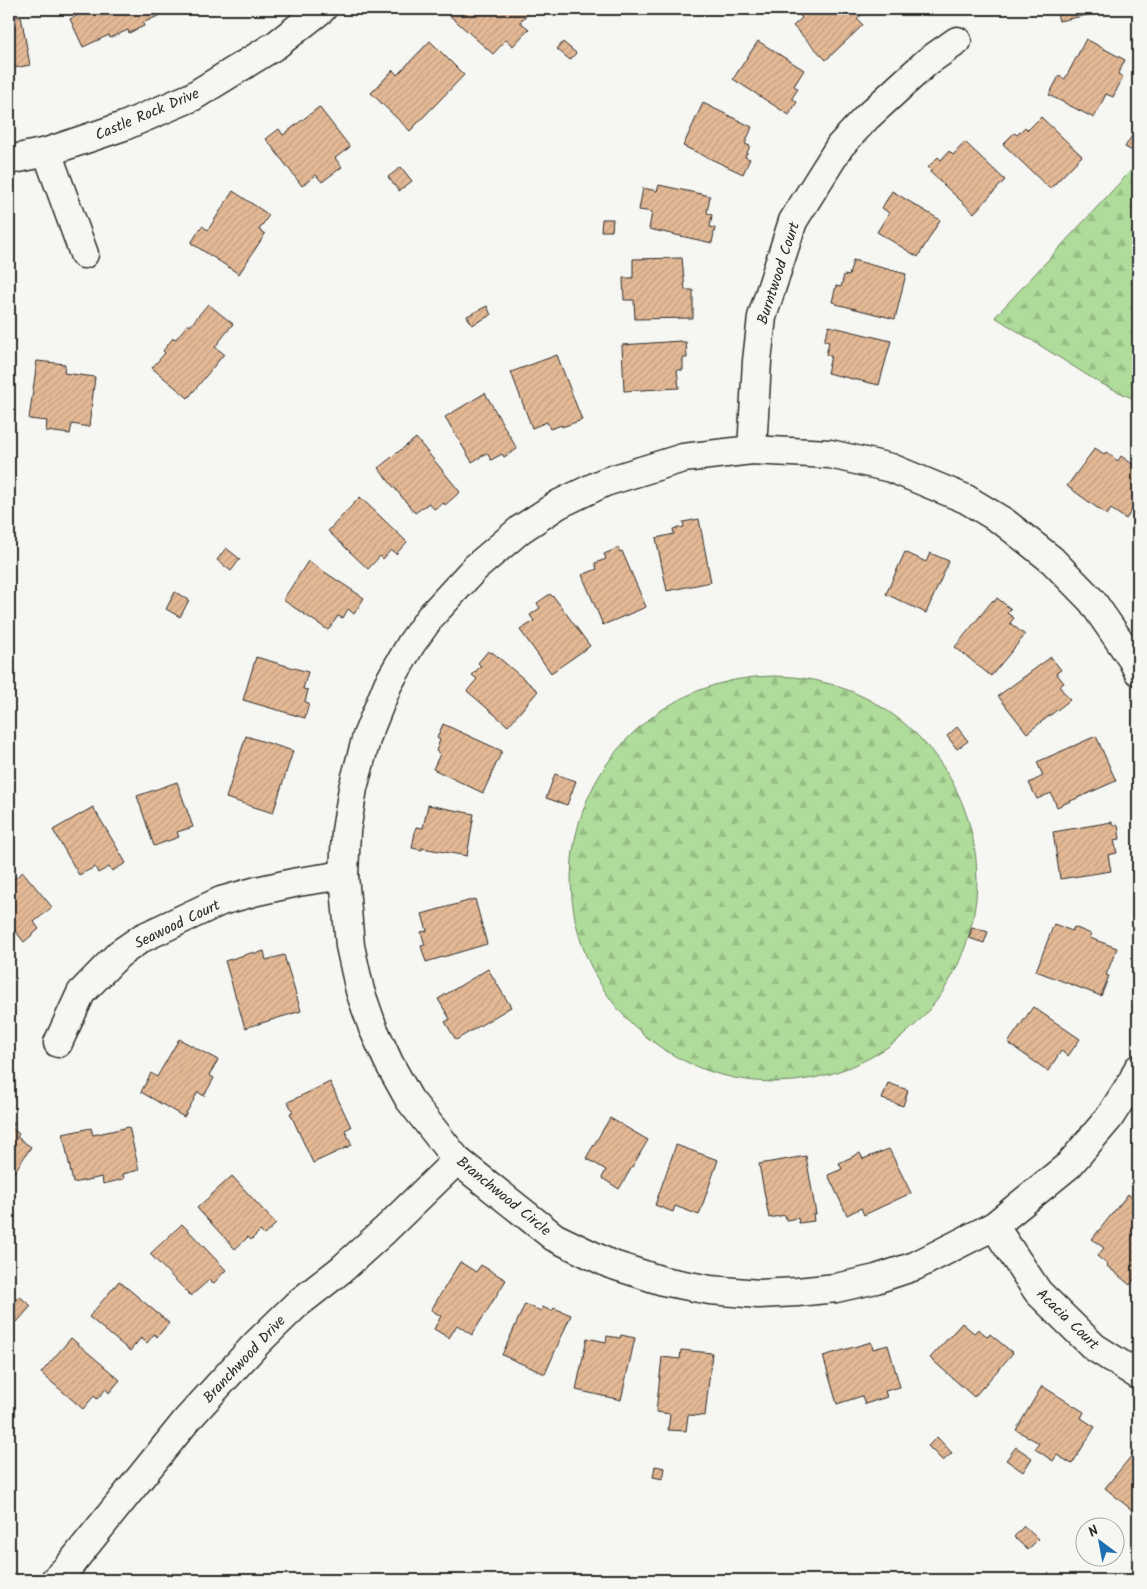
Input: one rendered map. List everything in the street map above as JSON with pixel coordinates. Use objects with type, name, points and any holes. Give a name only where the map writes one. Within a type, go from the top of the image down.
[{"type":"street","name":"Castle Rock Drive","points":[[9,160],[47,152],[124,126],[192,97],[276,45],[322,9]]},
{"type":"street","name":"Burntwood Court","points":[[752,450],[757,361],[762,317],[793,221],[840,146],[867,117],[927,62],[957,41]]},
{"type":"street","points":[[47,152],[84,254]]},
{"type":"street","name":"Branchwood Circle","points":[[1138,671],[1132,659],[1092,602],[1052,560],[1004,522],[966,499],[891,468],[830,454],[752,450],[683,458],[605,482],[560,504],[521,529],[475,568],[431,616],[411,644],[385,693],[367,736],[353,788],[346,831],[344,875],[350,946],[360,991],[373,1028],[389,1063],[409,1099],[457,1160],[554,1237],[610,1264],[663,1281],[710,1290],[759,1294],[797,1292],[836,1288],[876,1279],[915,1266],[994,1226],[1069,1165],[1109,1118],[1132,1082],[1138,1068]]},
{"type":"street","name":"Seawood Court","points":[[58,1043],[80,993],[119,954],[142,938],[221,901],[290,884],[344,875]]},
{"type":"street","name":"Branchwood Drive","points":[[70,1576],[186,1420],[257,1343],[296,1305],[342,1269],[384,1232],[457,1160]]},
{"type":"street","name":"Acacia Court","points":[[994,1226],[1038,1292],[1094,1347],[1138,1375]]},
{"type":"green space","points":[[1138,163],[1138,401],[1098,382],[995,317]]},
{"type":"green space","points":[[774,676],[814,680],[852,691],[887,710],[918,735],[943,766],[962,801],[973,839],[977,879],[973,919],[962,957],[943,992],[918,1023],[887,1048],[852,1067],[814,1078],[774,1082],[734,1078],[696,1067],[661,1048],[630,1023],[605,992],[586,957],[575,919],[571,879],[575,839],[586,801],[605,766],[630,735],[661,710],[696,691],[734,680]]},
{"type":"building","points":[[91,9],[157,9],[160,15],[143,23],[144,26],[129,33],[128,30],[110,38],[109,35],[83,47],[70,19]]},
{"type":"building","points":[[455,9],[532,9],[520,22],[529,29],[513,46],[506,40],[493,54],[449,15]]},
{"type":"building","points":[[807,9],[868,9],[857,19],[863,25],[826,60],[793,26],[802,18],[800,16]]},
{"type":"building","points":[[1056,9],[1116,9],[1059,21]]},
{"type":"building","points":[[21,16],[30,65],[9,69],[9,19]]},
{"type":"building","points":[[1086,39],[1125,60],[1118,74],[1123,77],[1113,97],[1106,94],[1094,118],[1049,95],[1059,76],[1065,79]]},
{"type":"building","points":[[430,41],[464,75],[410,131],[371,93],[393,70],[397,75]]},
{"type":"building","points":[[758,41],[804,70],[794,86],[798,89],[792,98],[797,102],[789,115],[733,79]]},
{"type":"building","points":[[563,42],[576,53],[570,60],[557,49]]},
{"type":"building","points":[[703,103],[752,127],[745,144],[750,146],[745,157],[750,159],[743,174],[683,146]]},
{"type":"building","points":[[319,107],[350,147],[335,158],[342,167],[322,182],[316,175],[302,186],[266,139],[279,129],[283,135]]},
{"type":"building","points":[[1041,117],[1082,156],[1050,189],[1003,144],[1014,133],[1017,135],[1025,127],[1028,130]]},
{"type":"building","points":[[1133,134],[1138,137],[1138,154],[1125,147]]},
{"type":"building","points":[[965,142],[1005,180],[974,213],[930,172],[931,170],[928,167],[938,157],[941,160],[949,151],[953,155]]},
{"type":"building","points":[[401,167],[412,181],[399,191],[388,177]]},
{"type":"building","points":[[659,185],[710,196],[707,213],[712,215],[710,227],[715,228],[712,243],[649,229],[652,212],[639,210],[643,188],[657,191]]},
{"type":"building","points":[[233,191],[269,215],[259,230],[265,234],[239,274],[191,243],[202,226],[208,230]]},
{"type":"building","points":[[892,191],[940,220],[918,257],[877,232],[889,213],[882,208]]},
{"type":"building","points":[[602,219],[613,219],[612,231],[601,231]]},
{"type":"building","points":[[682,258],[685,290],[693,290],[693,318],[635,319],[634,300],[624,300],[623,278],[633,278],[633,259]]},
{"type":"building","points":[[853,260],[906,274],[895,319],[832,302],[836,286],[841,287],[844,275],[849,276]]},
{"type":"building","points":[[208,304],[233,324],[215,347],[224,354],[188,398],[152,368],[165,353],[163,351],[173,338],[176,339],[188,324],[190,326]]},
{"type":"building","points":[[487,306],[491,315],[472,325],[467,316]]},
{"type":"building","points":[[829,326],[891,341],[879,385],[827,373],[831,356],[826,355],[829,342],[824,341]]},
{"type":"building","points":[[686,342],[687,358],[683,358],[683,370],[677,370],[679,388],[624,391],[622,345]]},
{"type":"building","points":[[557,355],[582,420],[550,429],[547,422],[532,428],[511,372]]},
{"type":"building","points":[[37,361],[65,364],[64,373],[95,377],[89,427],[72,424],[70,434],[46,431],[47,421],[29,419]]},
{"type":"building","points":[[485,393],[517,449],[504,457],[502,454],[491,460],[487,453],[472,462],[445,417]]},
{"type":"building","points":[[416,438],[460,492],[445,505],[444,503],[434,509],[429,503],[415,513],[378,468]]},
{"type":"building","points":[[1095,448],[1104,454],[1106,452],[1118,461],[1121,456],[1138,468],[1138,502],[1126,519],[1111,509],[1107,515],[1067,486]]},
{"type":"building","points":[[360,497],[407,542],[396,554],[391,550],[383,559],[380,556],[368,569],[328,531]]},
{"type":"building","points":[[699,519],[711,582],[667,591],[656,538],[674,534],[673,529],[684,527],[683,522]]},
{"type":"building","points":[[226,548],[240,559],[231,571],[217,560]]},
{"type":"building","points":[[618,548],[620,552],[622,551],[646,607],[603,625],[582,575],[597,569],[595,563],[606,559],[604,554]]},
{"type":"building","points":[[905,552],[926,562],[930,553],[949,561],[926,613],[886,594]]},
{"type":"building","points":[[308,561],[364,598],[354,614],[348,609],[343,618],[338,616],[328,630],[283,600]]},
{"type":"building","points":[[175,592],[189,600],[180,617],[166,609]]},
{"type":"building","points":[[550,594],[590,646],[551,673],[520,630],[534,621],[530,615],[540,608],[537,603]]},
{"type":"building","points":[[997,598],[1011,609],[1007,613],[1014,618],[1010,623],[1025,635],[991,676],[955,647],[993,600],[994,602]]},
{"type":"building","points":[[488,651],[492,652],[538,691],[508,726],[467,691],[477,679],[472,675],[481,666],[478,663]]},
{"type":"building","points":[[256,657],[308,672],[303,689],[308,690],[305,702],[309,703],[305,718],[243,700]]},
{"type":"building","points":[[1051,657],[1061,670],[1056,673],[1064,683],[1059,686],[1070,700],[1027,733],[998,696]]},
{"type":"building","points":[[443,724],[502,751],[483,793],[433,769],[440,754],[436,751],[440,740],[437,738]]},
{"type":"building","points":[[957,727],[968,741],[957,749],[947,736]]},
{"type":"building","points":[[246,736],[293,751],[273,813],[226,798]]},
{"type":"building","points":[[1096,736],[1116,781],[1057,807],[1051,793],[1037,799],[1029,783],[1043,776],[1037,762]]},
{"type":"building","points":[[555,774],[576,781],[567,805],[546,798]]},
{"type":"building","points":[[177,782],[193,827],[177,832],[179,837],[154,846],[137,796]]},
{"type":"building","points":[[428,805],[474,814],[467,856],[412,848],[416,827],[423,828]]},
{"type":"building","points":[[93,807],[126,863],[112,871],[109,867],[98,873],[95,867],[79,875],[53,830]]},
{"type":"building","points":[[1112,822],[1112,825],[1118,825],[1120,839],[1114,840],[1117,853],[1108,855],[1111,871],[1060,879],[1053,832]]},
{"type":"building","points":[[23,872],[52,907],[34,922],[39,929],[24,942],[9,923],[9,883]]},
{"type":"building","points":[[475,899],[487,944],[426,962],[421,946],[425,945],[421,932],[427,931],[422,914]]},
{"type":"building","points":[[1054,924],[1072,931],[1074,927],[1091,934],[1090,938],[1117,948],[1106,975],[1109,976],[1101,996],[1036,971]]},
{"type":"building","points":[[972,927],[988,932],[984,943],[969,938]]},
{"type":"building","points":[[264,951],[266,960],[284,955],[301,1011],[245,1028],[225,961],[254,952],[255,954]]},
{"type":"building","points":[[488,969],[511,1007],[456,1040],[445,1022],[450,1019],[438,999]]},
{"type":"building","points":[[1033,1007],[1080,1039],[1068,1056],[1061,1051],[1048,1071],[1008,1043]]},
{"type":"building","points":[[179,1039],[218,1060],[209,1075],[214,1078],[204,1096],[198,1092],[184,1117],[141,1092],[151,1073],[157,1077]]},
{"type":"building","points":[[330,1082],[351,1127],[345,1130],[352,1145],[313,1163],[290,1113],[293,1112],[288,1102]]},
{"type":"building","points":[[888,1083],[908,1090],[903,1106],[882,1099]]},
{"type":"building","points":[[610,1118],[648,1140],[619,1189],[602,1178],[606,1170],[586,1158]]},
{"type":"building","points":[[9,1119],[15,1123],[12,1128],[19,1134],[17,1137],[31,1147],[9,1180]]},
{"type":"building","points":[[129,1127],[139,1170],[123,1174],[124,1179],[103,1184],[102,1177],[73,1183],[63,1134],[91,1128],[93,1135]]},
{"type":"building","points":[[676,1145],[718,1160],[699,1215],[675,1206],[673,1212],[655,1205]]},
{"type":"building","points":[[889,1149],[911,1193],[864,1215],[861,1208],[847,1215],[828,1175],[842,1169],[839,1163],[860,1153],[863,1159]]},
{"type":"building","points":[[806,1156],[816,1214],[813,1214],[814,1221],[799,1223],[798,1218],[786,1220],[785,1215],[769,1218],[759,1164]]},
{"type":"building","points":[[232,1176],[276,1224],[264,1235],[260,1231],[251,1240],[248,1237],[235,1249],[197,1208]]},
{"type":"building","points":[[1128,1194],[1138,1202],[1138,1274],[1130,1285],[1097,1256],[1104,1248],[1092,1239]]},
{"type":"building","points":[[182,1224],[226,1270],[213,1284],[209,1280],[191,1296],[150,1254]]},
{"type":"building","points":[[460,1262],[476,1272],[481,1265],[506,1280],[472,1335],[457,1325],[449,1338],[434,1329],[441,1316],[431,1310]]},
{"type":"building","points":[[119,1281],[169,1323],[157,1337],[154,1334],[147,1343],[141,1338],[130,1351],[89,1317]]},
{"type":"building","points":[[19,1296],[31,1306],[17,1322],[9,1315],[9,1308]]},
{"type":"building","points":[[525,1304],[541,1311],[542,1307],[552,1311],[554,1308],[571,1315],[545,1374],[502,1355]]},
{"type":"building","points":[[962,1323],[974,1333],[978,1329],[988,1337],[990,1334],[1013,1353],[974,1397],[930,1358]]},
{"type":"building","points":[[621,1335],[635,1338],[621,1400],[576,1390],[587,1338],[606,1342],[607,1336],[620,1338]]},
{"type":"building","points":[[71,1338],[120,1380],[109,1393],[106,1389],[97,1399],[94,1396],[83,1409],[41,1373]]},
{"type":"building","points":[[871,1342],[873,1349],[888,1345],[900,1387],[885,1391],[887,1397],[865,1404],[862,1396],[837,1404],[823,1356]]},
{"type":"building","points":[[681,1350],[712,1353],[705,1416],[688,1415],[686,1431],[668,1430],[670,1414],[656,1412],[662,1357],[680,1359]]},
{"type":"building","points":[[1042,1386],[1084,1412],[1081,1418],[1095,1427],[1072,1464],[1057,1455],[1053,1461],[1035,1449],[1039,1443],[1016,1430]]},
{"type":"building","points":[[937,1437],[952,1453],[943,1461],[928,1446]]},
{"type":"building","points":[[1138,1444],[1138,1515],[1105,1488],[1133,1454],[1131,1453]]},
{"type":"building","points":[[1016,1447],[1032,1458],[1023,1472],[1006,1460]]},
{"type":"building","points":[[655,1466],[665,1468],[663,1479],[653,1477]]},
{"type":"building","points":[[1024,1526],[1038,1539],[1028,1550],[1014,1537]]}]
